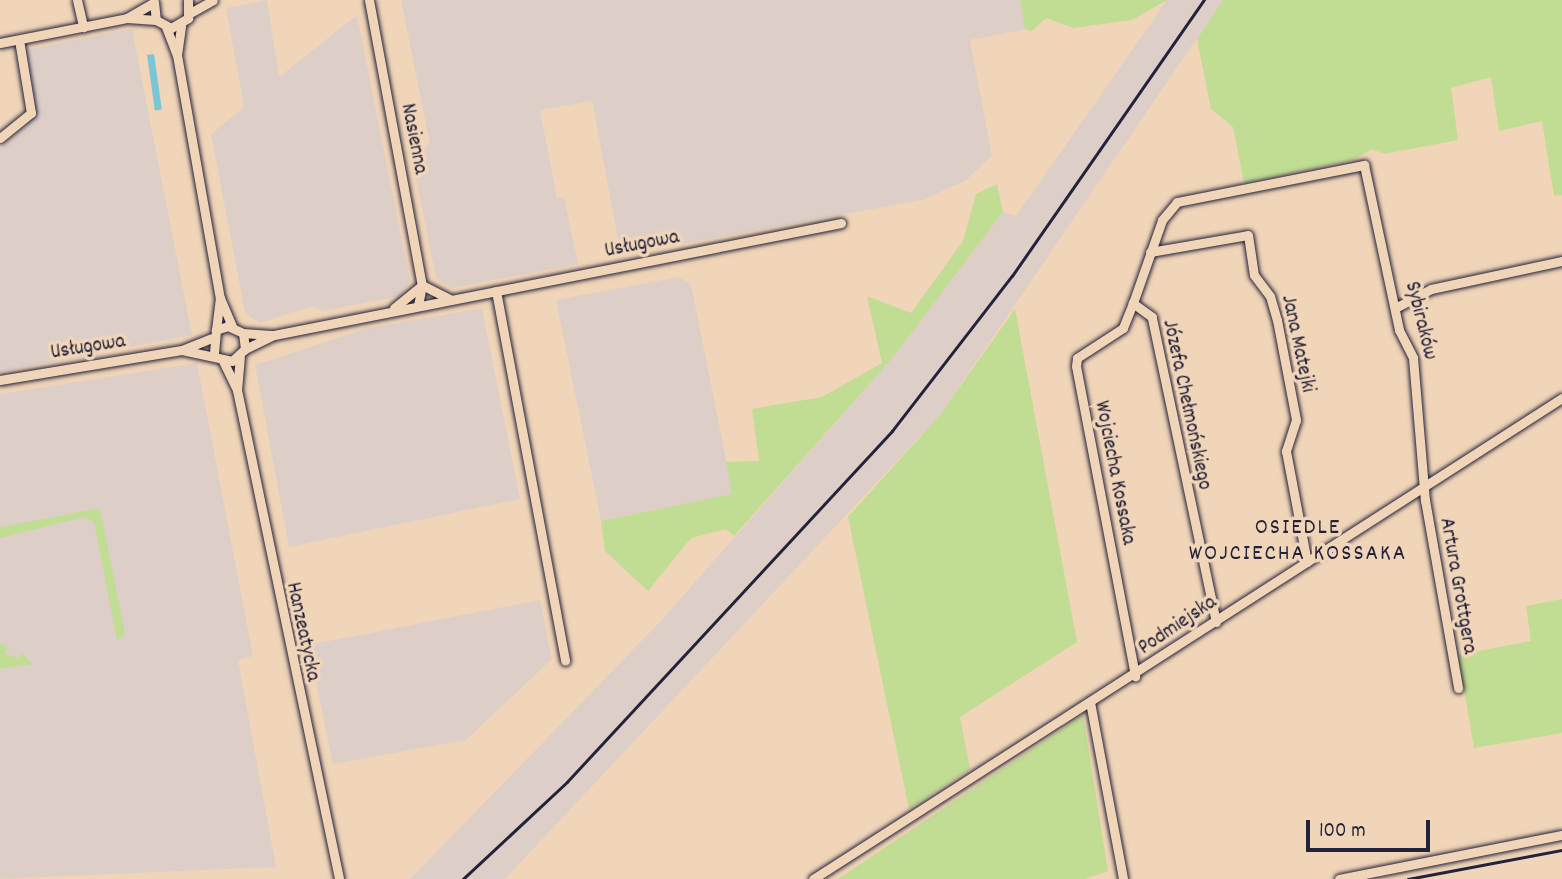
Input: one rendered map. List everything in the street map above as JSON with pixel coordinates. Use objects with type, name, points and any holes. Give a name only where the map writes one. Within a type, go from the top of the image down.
[{"type":"street","points":[[77,0],[83,27]]},
{"type":"street","points":[[188,0],[190,13]]},
{"type":"street","points":[[177,55],[181,25],[190,13],[212,0]]},
{"type":"street","name":"Nasienna","points":[[369,0],[422,285]]},
{"type":"street","points":[[127,18],[154,2],[156,20]]},
{"type":"street","points":[[0,43],[127,18],[156,20],[166,27],[177,55],[220,298],[232,326],[243,333],[243,353],[223,361],[214,354],[214,334],[220,298]]},
{"type":"street","points":[[166,27],[181,25]]},
{"type":"street","points":[[0,138],[31,113],[19,40]]},
{"type":"street","name":"Sybiraków","points":[[1250,189],[1364,165],[1397,307],[1413,358],[1423,489]]},
{"type":"street","name":"Józefa Chełmońskiego","points":[[1216,622],[1152,317],[1133,303],[1150,252],[1177,202],[1250,189]]},
{"type":"street","name":"Usługowa","points":[[243,333],[274,335],[841,223]]},
{"type":"street","name":"Jana Matejki","points":[[1150,252],[1248,235],[1254,275],[1270,296],[1277,320],[1296,420],[1286,451],[1307,562]]},
{"type":"street","points":[[1397,307],[1409,297],[1462,280],[1562,261]]},
{"type":"street","points":[[418,306],[422,285],[450,299]]},
{"type":"street","name":"Usługowa","points":[[389,311],[422,285]]},
{"type":"street","points":[[496,290],[565,661]]},
{"type":"street","name":"Wojciecha Kossaka","points":[[1133,303],[1123,328],[1077,358],[1076,366],[1135,676]]},
{"type":"street","points":[[214,334],[232,326]]},
{"type":"street","name":"Usługowa","points":[[182,350],[214,334]]},
{"type":"street","name":"Usługowa","points":[[243,353],[274,335]]},
{"type":"street","name":"Usługowa","points":[[0,380],[182,350],[214,354]]},
{"type":"street","name":"Hanzeatycka","points":[[237,390],[243,353]]},
{"type":"street","name":"Hanzeatycka","points":[[223,361],[237,390],[339,879]]},
{"type":"street","name":"Podmiejska","points":[[813,879],[1135,676],[1562,398]]},
{"type":"street","name":"Artura Grottgera","points":[[1423,489],[1458,688]]},
{"type":"street","points":[[1090,702],[1123,879]]},
{"type":"street","points":[[1339,879],[1562,835]]},
{"type":"shaded area","points":[[267,0],[279,77],[357,15],[410,281],[400,296],[323,311],[313,306],[260,323],[245,313],[211,134],[244,107],[226,8]]},
{"type":"shaded area","points":[[401,0],[1021,0],[1027,29],[970,40],[992,156],[965,181],[922,200],[621,255],[592,101],[540,110],[557,198],[564,197],[578,264],[451,288],[436,278],[411,154],[430,144]]},
{"type":"shaded area","points":[[1167,0],[1223,0],[939,416],[505,879],[410,879],[658,624],[890,361],[1003,212],[1016,216]]},
{"type":"shaded area","points":[[132,29],[192,335],[0,372],[0,148],[28,125],[25,50]]},
{"type":"shaded area","points":[[678,277],[691,284],[733,494],[601,521],[556,300]]},
{"type":"shaded area","points":[[482,308],[520,499],[289,547],[255,365],[365,329]]},
{"type":"shaded area","points":[[197,363],[253,656],[238,660],[276,867],[0,879],[0,394]]},
{"type":"shaded area","points":[[540,600],[552,659],[466,740],[333,764],[308,645]]},
{"type":"green space","points":[[1020,0],[1167,0],[1132,20],[1073,28],[1046,18],[1032,31],[1025,29]]},
{"type":"green space","points":[[1223,0],[1562,0],[1562,195],[1554,196],[1542,121],[1499,131],[1491,77],[1451,88],[1458,140],[1384,154],[1372,149],[1353,160],[1244,183],[1233,127],[1211,109],[1197,39]]},
{"type":"green space","points":[[997,184],[1003,212],[890,361],[734,536],[726,529],[691,538],[648,591],[605,551],[601,521],[732,494],[726,462],[759,461],[752,409],[822,397],[882,363],[867,296],[911,313],[963,241],[976,194]]},
{"type":"green space","points":[[1015,309],[1077,642],[960,717],[970,769],[909,809],[848,517],[939,416]]},
{"type":"green space","points":[[100,508],[125,634],[117,641],[94,522],[84,517],[0,538],[0,527]]},
{"type":"green space","points":[[1562,599],[1562,733],[1474,748],[1458,655],[1531,641],[1526,606]]},
{"type":"green space","points":[[0,643],[7,646],[5,654],[19,658],[21,652],[33,664],[0,669]]},
{"type":"green space","points":[[1083,715],[1108,871],[1085,879],[838,879]]},
{"type":"water","points":[[154,54],[162,109],[155,110],[147,55]]},
{"type":"railway","points":[[463,879],[567,782],[892,431],[1012,276],[1204,0]]},
{"type":"railway","points":[[1408,879],[1562,850]]},
{"type":"district","name":"OSIEDLE WOJCIECHA KOSSAKA","points":[[1298,542]]}]
